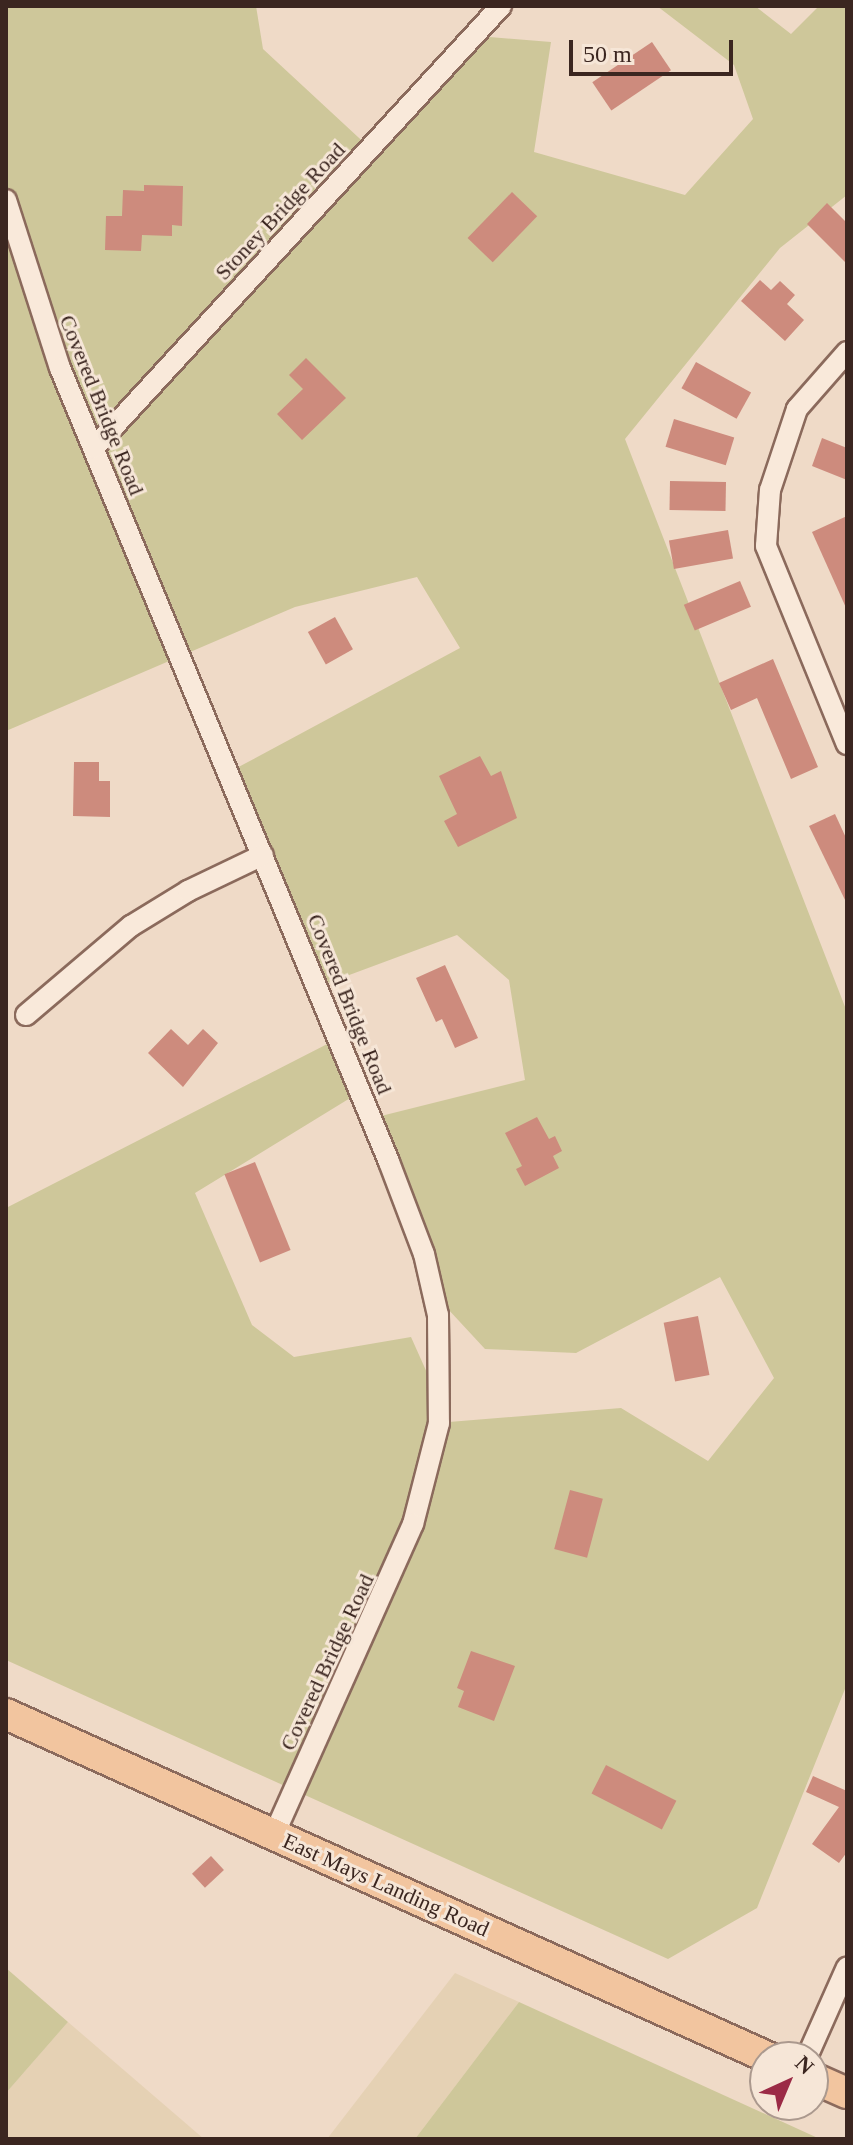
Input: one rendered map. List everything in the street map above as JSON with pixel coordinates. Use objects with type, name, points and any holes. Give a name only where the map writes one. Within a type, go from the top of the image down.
[{"type":"main road","name":"East Mays Landing Road","points":[[6,1714],[749,2049]]},
{"type":"street","name":"Stoney Bridge Road","points":[[94,448],[501,6]]},
{"type":"street","name":"Covered Bridge Road","points":[[6,200],[39,312],[424,1254],[440,1353],[439,1423],[401,1557],[274,1835]]},
{"type":"street","points":[[847,352],[797,409],[770,490],[766,546],[847,744]]},
{"type":"street","points":[[26,1015],[131,926],[198,886],[263,855]]},
{"type":"street","points":[[814,2041],[847,1967]]},
{"type":"shaded area","points":[[6,6],[256,6],[263,49],[372,150],[478,36],[551,42],[534,152],[685,195],[753,119],[734,65],[657,6],[755,6],[791,34],[819,6],[847,6],[847,195],[780,248],[625,439],[847,1012],[847,1684],[757,1908],[668,1959],[6,1660],[6,1208],[339,1038],[360,1092],[195,1193],[252,1325],[294,1357],[411,1337],[449,1422],[621,1408],[708,1461],[774,1378],[720,1277],[576,1353],[485,1349],[434,1294],[369,1119],[525,1080],[509,980],[457,935],[325,984],[233,770],[460,648],[417,577],[295,607],[6,731]]},
{"type":"shaded area","points":[[6,1968],[68,2022],[6,2093]]},
{"type":"shaded area","points":[[455,1973],[519,2002],[415,2139],[327,2139]]},
{"type":"shaded area","points":[[519,2002],[749,2107],[749,2121],[780,2121],[820,2139],[415,2139]]},
{"type":"shaded area","points":[[68,2022],[204,2139],[6,2139],[6,2093]]},
{"type":"building","points":[[652,42],[671,70],[611,110],[592,82]]},
{"type":"building","points":[[144,185],[183,186],[182,226],[172,225],[172,236],[142,235],[141,251],[105,250],[106,216],[122,216],[123,190],[144,191]]},
{"type":"building","points":[[512,192],[537,216],[493,262],[468,238]]},
{"type":"building","points":[[827,203],[847,223],[847,264],[807,224]]},
{"type":"building","points":[[760,280],[771,290],[780,281],[795,295],[787,304],[804,320],[785,341],[741,301]]},
{"type":"building","points":[[306,358],[346,398],[302,440],[277,414],[303,389],[289,375]]},
{"type":"building","points":[[696,362],[751,393],[737,419],[681,388]]},
{"type":"building","points":[[674,419],[734,437],[726,465],[666,447]]},
{"type":"building","points":[[822,438],[847,448],[847,480],[812,466]]},
{"type":"building","points":[[670,481],[726,482],[725,511],[669,510]]},
{"type":"building","points":[[847,516],[847,610],[812,532]]},
{"type":"building","points":[[728,530],[733,559],[674,569],[669,540]]},
{"type":"building","points":[[740,581],[751,607],[695,631],[684,605]]},
{"type":"building","points":[[335,617],[353,649],[326,664],[308,632]]},
{"type":"building","points":[[773,659],[818,767],[791,779],[757,698],[731,710],[719,683]]},
{"type":"building","points":[[480,756],[491,776],[501,771],[517,818],[458,847],[444,821],[457,814],[439,776]]},
{"type":"building","points":[[74,762],[99,762],[99,781],[110,781],[110,817],[73,816]]},
{"type":"building","points":[[835,814],[847,840],[847,904],[809,826]]},
{"type":"building","points":[[445,965],[478,1038],[455,1048],[442,1019],[436,1022],[416,978]]},
{"type":"building","points":[[171,1029],[188,1045],[203,1029],[218,1043],[183,1087],[148,1053]]},
{"type":"building","points":[[537,1117],[549,1139],[555,1136],[562,1151],[553,1156],[559,1168],[525,1186],[516,1169],[522,1166],[505,1133]]},
{"type":"building","points":[[255,1162],[291,1250],[260,1262],[224,1174]]},
{"type":"building","points":[[698,1316],[709,1375],[675,1382],[664,1323]]},
{"type":"building","points":[[570,1490],[603,1499],[587,1558],[554,1549]]},
{"type":"building","points":[[471,1651],[515,1666],[494,1721],[458,1707],[464,1691],[457,1688]]},
{"type":"building","points":[[606,1765],[676,1801],[662,1829],[591,1794]]},
{"type":"building","points":[[813,1776],[847,1791],[847,1852],[839,1863],[812,1844],[839,1807],[806,1792]]},
{"type":"building","points":[[211,1856],[224,1870],[205,1888],[192,1874]]}]
